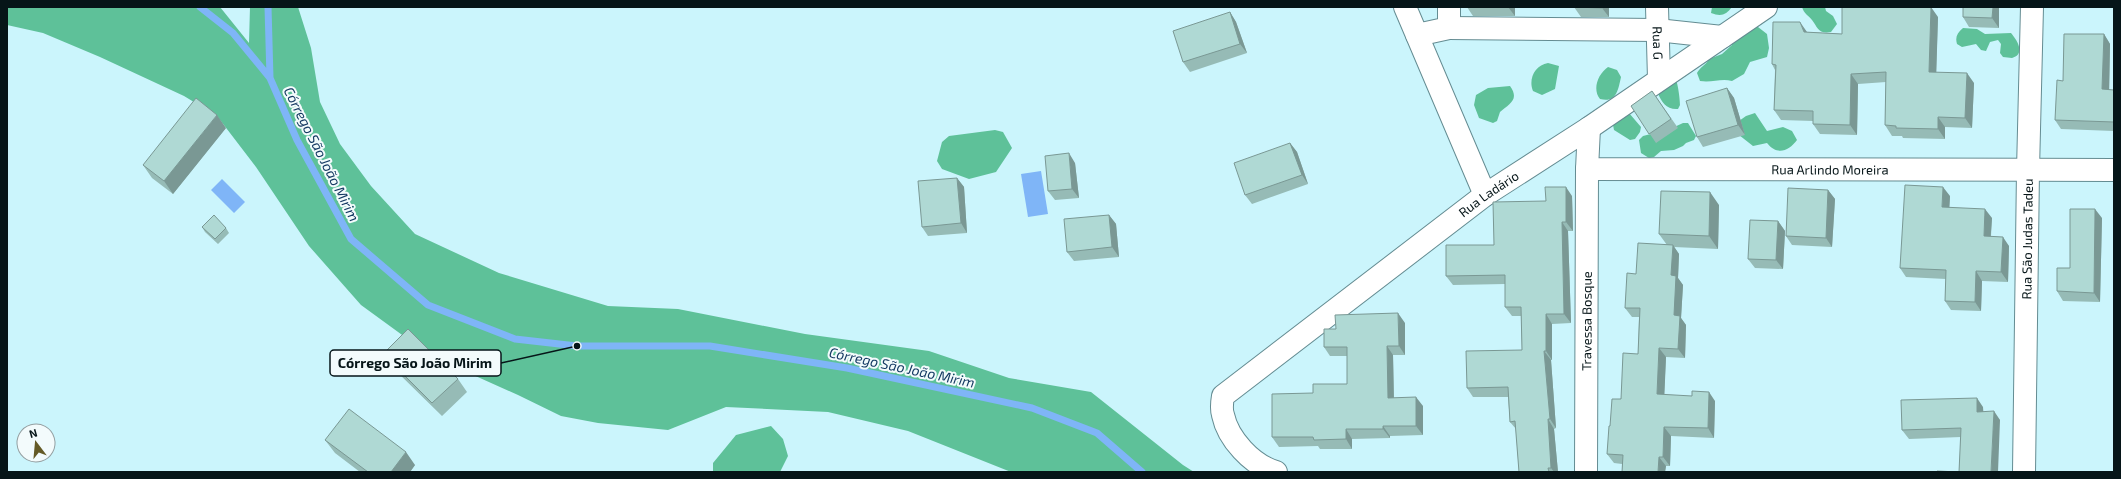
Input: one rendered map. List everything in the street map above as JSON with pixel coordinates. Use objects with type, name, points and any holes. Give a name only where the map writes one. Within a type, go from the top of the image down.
[{"type":"street","points":[[1405,7],[1485,195]]},
{"type":"street","name":"Rua G","points":[[1657,7],[1659,78]]},
{"type":"street","name":"Rua Ladário","points":[[1276,472],[1268,470],[1248,456],[1226,427],[1222,413],[1223,396],[1485,195],[1589,128],[1659,78],[1766,7]]},
{"type":"street","name":"Rua São Judas Tadeu","points":[[2024,472],[2032,7]]},
{"type":"street","points":[[1417,35],[1449,18],[1658,30],[1722,36]]},
{"type":"street","points":[[1587,169],[1589,128]]},
{"type":"street","name":"Rua Arlindo Moreira","points":[[1587,169],[2114,170]]},
{"type":"street","name":"Travessa Bosque","points":[[1586,472],[1587,169]]},
{"type":"green space","points":[[7,7],[220,7],[249,43],[250,7],[298,7],[311,48],[320,102],[340,144],[371,186],[415,234],[499,273],[608,306],[678,309],[805,334],[929,351],[1009,378],[1091,392],[1183,465],[1194,472],[1011,472],[908,431],[828,412],[726,407],[668,430],[598,423],[561,416],[431,356],[361,305],[309,246],[256,167],[217,116],[184,96],[100,57],[43,33],[7,25]]},
{"type":"green space","points":[[1712,7],[1732,7],[1728,12],[1718,15],[1711,13]]},
{"type":"green space","points":[[1802,7],[1825,7],[1826,11],[1833,16],[1837,24],[1831,32],[1823,32],[1817,28]]},
{"type":"green space","points":[[1749,20],[1767,34],[1769,48],[1767,57],[1750,62],[1744,74],[1732,81],[1700,81],[1697,73],[1698,71],[1709,59],[1722,54],[1732,45],[1730,36]]},
{"type":"green space","points":[[1963,28],[1977,29],[1985,34],[2011,33],[2018,43],[2019,53],[2012,58],[2003,57],[2000,53],[2001,44],[1998,40],[1990,42],[1986,51],[1981,50],[1976,44],[1962,47],[1957,44],[1956,37]]},
{"type":"green space","points":[[1548,63],[1559,66],[1555,89],[1542,95],[1533,91],[1531,82],[1536,70],[1543,64]]},
{"type":"green space","points":[[1608,67],[1617,70],[1621,77],[1619,87],[1615,95],[1610,99],[1605,100],[1600,99],[1596,91],[1596,86],[1601,74]]},
{"type":"green space","points":[[1675,78],[1680,99],[1678,109],[1665,105],[1658,93]]},
{"type":"green space","points":[[1510,86],[1513,91],[1514,98],[1510,104],[1500,112],[1497,121],[1493,123],[1479,118],[1474,105],[1476,95],[1488,88]]},
{"type":"green space","points":[[1629,113],[1641,127],[1640,132],[1635,139],[1630,140],[1614,130],[1613,125],[1616,117]]},
{"type":"green space","points":[[1755,113],[1767,131],[1783,127],[1792,131],[1797,140],[1787,149],[1779,151],[1775,150],[1767,143],[1753,146],[1739,135],[1739,121],[1746,116]]},
{"type":"green space","points":[[1683,123],[1688,123],[1696,136],[1694,140],[1674,150],[1661,151],[1654,157],[1649,158],[1641,153],[1639,140],[1643,136],[1670,129]]},
{"type":"green space","points":[[995,130],[1003,132],[1012,148],[996,172],[969,179],[942,169],[937,161],[942,142],[949,136]]},
{"type":"green space","points":[[771,426],[783,439],[788,456],[780,472],[713,472],[713,463],[736,435]]},
{"type":"water","points":[[1041,171],[1048,214],[1028,217],[1021,174]]},
{"type":"water","points":[[222,179],[245,202],[234,213],[211,190]]},
{"type":"building","points":[[1574,7],[1602,7],[1602,8]]},
{"type":"building","points":[[1842,7],[1931,7],[1929,72],[1967,73],[1965,118],[1938,117],[1938,129],[1896,128],[1896,126],[1885,125],[1886,72],[1851,74],[1850,125],[1813,124],[1813,111],[1774,110],[1776,65],[1772,64],[1773,22],[1800,22],[1804,32],[1842,34]]},
{"type":"building","points":[[1963,7],[1993,7],[1992,18],[1963,17]]},
{"type":"building","points":[[1230,12],[1240,44],[1183,62],[1173,31]]},
{"type":"building","points":[[2064,34],[2104,34],[2102,89],[2114,90],[2114,122],[2055,120],[2057,80],[2063,81]]},
{"type":"building","points":[[1727,88],[1738,125],[1697,137],[1686,101]]},
{"type":"building","points":[[1652,91],[1671,119],[1649,134],[1631,106]]},
{"type":"building","points":[[196,98],[217,115],[164,181],[143,165]]},
{"type":"building","points":[[1290,143],[1302,175],[1245,195],[1234,163]]},
{"type":"building","points":[[1069,153],[1072,189],[1048,191],[1045,156]]},
{"type":"building","points":[[957,178],[961,223],[922,227],[918,181]]},
{"type":"building","points":[[1905,185],[1943,187],[1942,207],[1985,209],[1984,236],[2003,237],[2001,272],[1976,271],[1975,302],[1945,301],[1946,270],[1900,268]]},
{"type":"building","points":[[1545,187],[1566,187],[1566,222],[1562,222],[1564,314],[1546,314],[1546,351],[1544,351],[1550,419],[1548,419],[1551,468],[1548,468],[1549,472],[1519,472],[1515,421],[1510,422],[1508,387],[1467,388],[1466,351],[1522,350],[1521,307],[1505,307],[1505,275],[1446,276],[1446,245],[1494,245],[1493,202],[1546,201]]},
{"type":"building","points":[[1788,188],[1828,190],[1826,238],[1786,236]]},
{"type":"building","points":[[1661,191],[1710,192],[1709,236],[1659,234]]},
{"type":"building","points":[[2070,209],[2095,209],[2094,293],[2057,291],[2057,268],[2070,268]]},
{"type":"building","points":[[214,215],[226,228],[215,239],[202,227]]},
{"type":"building","points":[[1109,215],[1112,247],[1067,252],[1064,219]]},
{"type":"building","points":[[1750,220],[1778,221],[1776,260],[1748,259]]},
{"type":"building","points":[[1638,243],[1673,245],[1671,275],[1676,276],[1674,315],[1680,316],[1678,349],[1659,348],[1657,394],[1692,396],[1692,391],[1709,392],[1708,428],[1664,427],[1663,457],[1659,457],[1658,472],[1622,472],[1623,455],[1607,454],[1612,399],[1621,399],[1623,353],[1638,354],[1640,308],[1625,308],[1627,273],[1636,274]]},
{"type":"building","points":[[1398,313],[1399,346],[1387,346],[1388,398],[1416,397],[1416,426],[1383,426],[1383,429],[1346,429],[1346,439],[1314,440],[1313,437],[1272,437],[1272,394],[1313,393],[1313,384],[1347,384],[1347,347],[1324,347],[1324,329],[1336,329],[1335,315]]},
{"type":"building","points":[[408,329],[458,379],[432,403],[383,354]]},
{"type":"building","points":[[1977,398],[1977,412],[1994,411],[1991,472],[1959,472],[1961,428],[1902,430],[1901,400]]},
{"type":"building","points":[[349,409],[406,452],[391,472],[368,472],[325,440]]},
{"type":"building","points":[[1937,471],[1959,472],[1937,472]]},
{"type":"waterway","name":"Córrego São João Mirim","points":[[200,7],[233,33],[270,78],[297,140],[351,239],[428,305],[515,339],[577,346],[710,346],[847,368],[1032,408],[1097,433],[1142,472]]},
{"type":"waterway","points":[[268,7],[270,78]]},
{"type":"place","name":"Córrego São João Mirim","points":[[577,346]]}]
